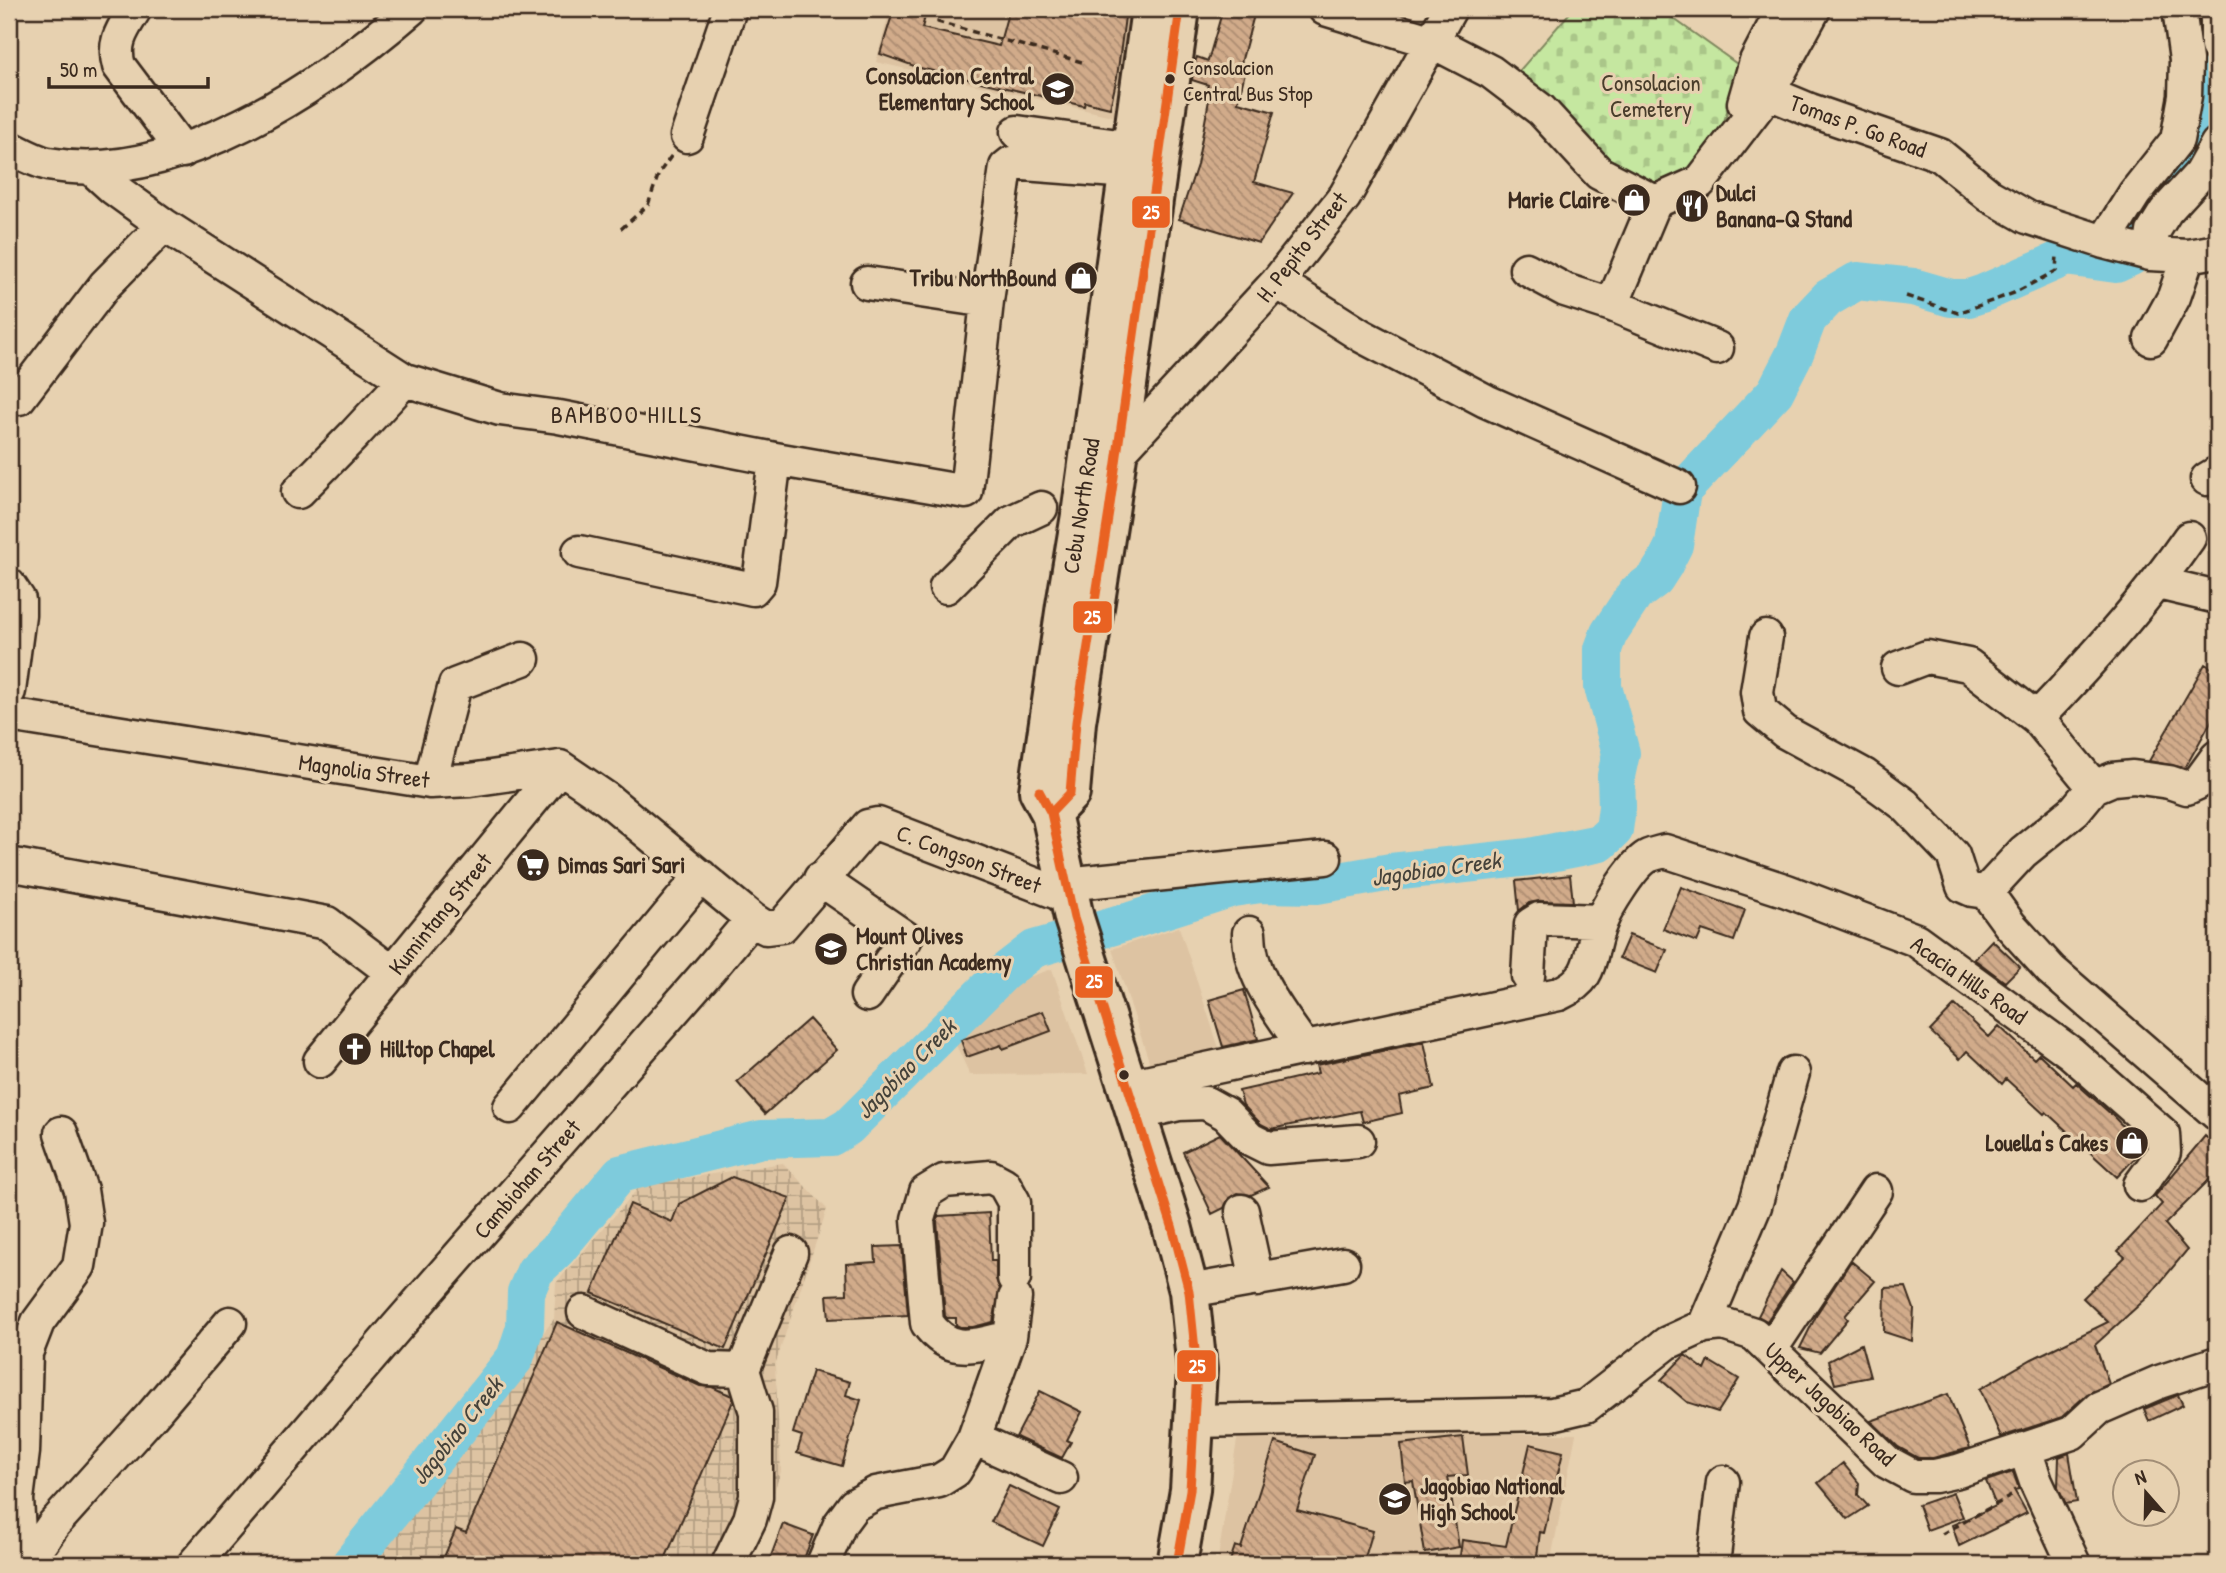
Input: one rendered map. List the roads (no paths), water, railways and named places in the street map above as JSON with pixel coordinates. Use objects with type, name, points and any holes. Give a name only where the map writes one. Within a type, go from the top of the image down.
[{"type":"main road","name":"Cebu North Road","points":[[1151,9],[1081,515],[1039,791],[1051,813],[1070,793],[1076,722],[1109,512],[1180,9]]},
{"type":"main road","points":[[1051,813],[1072,912],[1172,1226],[1189,1291],[1197,1370],[1195,1421],[1190,1490],[1177,1564]]},
{"type":"street","points":[[135,9],[116,40],[119,66],[183,151]]},
{"type":"street","points":[[9,147],[46,163],[91,168],[183,151],[255,118],[325,76],[411,9]]},
{"type":"street","points":[[687,136],[730,9]]},
{"type":"street","points":[[1325,9],[1433,42],[1491,72],[1541,110],[1599,173],[1655,202],[1612,305]]},
{"type":"street","name":"H. Pepito Street","points":[[1115,456],[1278,282],[1345,196],[1450,9]]},
{"type":"street","name":"Tomas P. Go Road","points":[[1758,89],[1756,61],[1783,9]]},
{"type":"street","name":"Tomas P. Go Road","points":[[1655,202],[1700,182],[1736,135],[1758,89],[1814,9]]},
{"type":"street","points":[[2128,248],[2135,193],[2176,140],[2185,96],[2186,72],[2179,9]]},
{"type":"street","points":[[2217,19],[2217,46]]},
{"type":"street","name":"Tomas P. Go Road","points":[[1758,89],[1940,155],[1990,196],[2027,217],[2128,248],[2203,254]]},
{"type":"street","points":[[1017,132],[1131,160]]},
{"type":"street","points":[[2128,248],[2152,232],[2166,211],[2200,174],[2217,144]]},
{"type":"street","points":[[91,168],[113,188],[164,225],[405,380],[500,409],[559,417],[775,459],[966,492],[987,301],[1006,167],[1011,163],[1131,160]]},
{"type":"street","points":[[19,398],[105,285],[164,225]]},
{"type":"street","points":[[2151,339],[2174,297],[2203,254]]},
{"type":"street","points":[[1526,269],[1565,290],[1612,305],[1717,348]]},
{"type":"street","points":[[1278,282],[1362,336],[1486,401],[1679,487]]},
{"type":"street","points":[[867,283],[987,301]]},
{"type":"street","points":[[298,492],[405,380]]},
{"type":"street","points":[[579,552],[753,589],[759,583],[775,459]]},
{"type":"street","points":[[946,587],[1011,522],[1041,508]]},
{"type":"street","points":[[2037,718],[2097,656],[2158,583],[2189,538]]},
{"type":"street","points":[[2158,583],[2217,597]]},
{"type":"street","points":[[9,585],[19,600],[19,615],[9,691]]},
{"type":"street","points":[[1766,637],[1757,692],[1760,711],[1785,732],[1864,775],[1905,805],[1953,855],[1963,886],[1986,892],[2010,925],[2050,970],[2217,1114]]},
{"type":"street","points":[[1898,668],[1927,657],[1968,665],[2037,718],[2094,787]]},
{"type":"street","points":[[430,782],[455,685],[523,659]]},
{"type":"street","name":"Magnolia Street","points":[[9,715],[430,782],[470,780],[560,767]]},
{"type":"street","points":[[1986,892],[2023,852],[2075,810],[2094,787],[2113,779],[2133,777],[2169,782],[2187,788],[2198,783],[2217,757]]},
{"type":"street","points":[[560,767],[607,799],[766,928],[782,926],[820,879],[906,938],[867,995]]},
{"type":"street","name":"Kumintang Street","points":[[320,1061],[560,767]]},
{"type":"street","name":"C. Congson Street","points":[[820,879],[868,826],[878,824],[1072,912]]},
{"type":"street","name":"Acacia Hills Road","points":[[1132,1100],[1305,1048],[1559,994],[1575,986],[1587,970],[1601,921],[1632,870],[1647,856],[1665,851],[1787,891],[1916,940],[2071,1053],[2163,1134],[2164,1152],[2140,1185]]},
{"type":"street","points":[[1072,912],[1325,858]]},
{"type":"street","points":[[9,864],[327,923],[393,973]]},
{"type":"street","points":[[510,1107],[701,876]]},
{"type":"street","name":"Cambiohan Street","points":[[194,1564],[752,919]]},
{"type":"street","points":[[1528,976],[1531,924],[1539,919],[1601,921]]},
{"type":"street","points":[[1250,933],[1249,949],[1254,967],[1269,995],[1305,1048]]},
{"type":"street","points":[[1704,1326],[1755,1206],[1793,1073]]},
{"type":"street","points":[[1132,1100],[1206,1103],[1226,1114],[1250,1139],[1268,1148],[1359,1141]]},
{"type":"street","points":[[21,1553],[17,1499],[23,1452],[26,1353],[38,1322],[79,1266],[86,1223],[81,1190],[61,1133]]},
{"type":"street","points":[[823,1564],[839,1524],[854,1505],[876,1493],[939,1481],[955,1471],[974,1438],[1010,1337],[1014,1288],[1014,1202],[1004,1184],[991,1177],[944,1181],[926,1192],[918,1219],[927,1323],[936,1335],[965,1348],[1010,1337]]},
{"type":"street","points":[[1771,1349],[1876,1191]]},
{"type":"street","points":[[1242,1211],[1257,1280]]},
{"type":"street","points":[[728,1564],[751,1519],[756,1497],[756,1412],[743,1370],[791,1253]]},
{"type":"street","points":[[1189,1291],[1343,1264]]},
{"type":"street","points":[[584,1312],[708,1370],[743,1370]]},
{"type":"street","points":[[21,1553],[54,1524],[230,1323]]},
{"type":"street","name":"Upper Jagobiao Road","points":[[1195,1421],[1552,1414],[1586,1406],[1667,1343],[1704,1326],[1723,1324],[1754,1334],[1887,1462],[1913,1476],[1935,1476],[2025,1450],[2072,1433],[2099,1408],[2159,1382],[2217,1363]]},
{"type":"street","points":[[974,1438],[1061,1478]]},
{"type":"street","points":[[2025,1450],[2036,1482],[2074,1564]]},
{"type":"street","points":[[1713,1564],[1723,1482]]},
{"type":"waterway","name":"Jagobiao Creek","points":[[350,1564],[515,1358],[525,1327],[526,1292],[535,1271],[558,1249],[620,1174],[762,1139],[831,1137],[848,1127],[1003,973],[1034,949],[1233,888],[1261,884],[1317,885],[1391,872],[1530,857],[1600,843],[1614,830],[1617,807],[1616,776],[1621,753],[1603,687],[1603,649],[1609,633],[1635,594],[1655,579],[1664,565],[1674,545],[1682,491],[1775,392],[1795,353],[1808,319],[1828,298],[1857,281],[1913,287],[1951,298],[1969,298],[2066,257],[2116,264],[2131,257],[2141,222],[2206,132],[2215,98],[2204,69],[2190,9]]},
{"type":"place","name":"Consolacion Central Bus Stop","points":[[1170,79]]},
{"type":"place","name":"Consolacion Central Elementary School","points":[[1058,89]]},
{"type":"place","name":"Marie Claire","points":[[1634,200]]},
{"type":"place","name":"Dulci Banana-Q Stand","points":[[1692,206]]},
{"type":"place","name":"Tribu NorthBound","points":[[1081,278]]},
{"type":"place","name":"Dimas Sari Sari","points":[[533,865]]},
{"type":"place","name":"Mount Olives Christian Academy","points":[[831,949]]},
{"type":"place","name":"Hilltop Chapel","points":[[355,1049]]},
{"type":"place","name":"Louella's Cakes","points":[[2132,1143]]},
{"type":"place","name":"Jagobiao National High School","points":[[1395,1499]]},
{"type":"district","name":"BAMBOO HILLS","points":[[627,415]]},
{"type":"park label","name":"Consolacion Cemetery","points":[[1651,96]]}]
